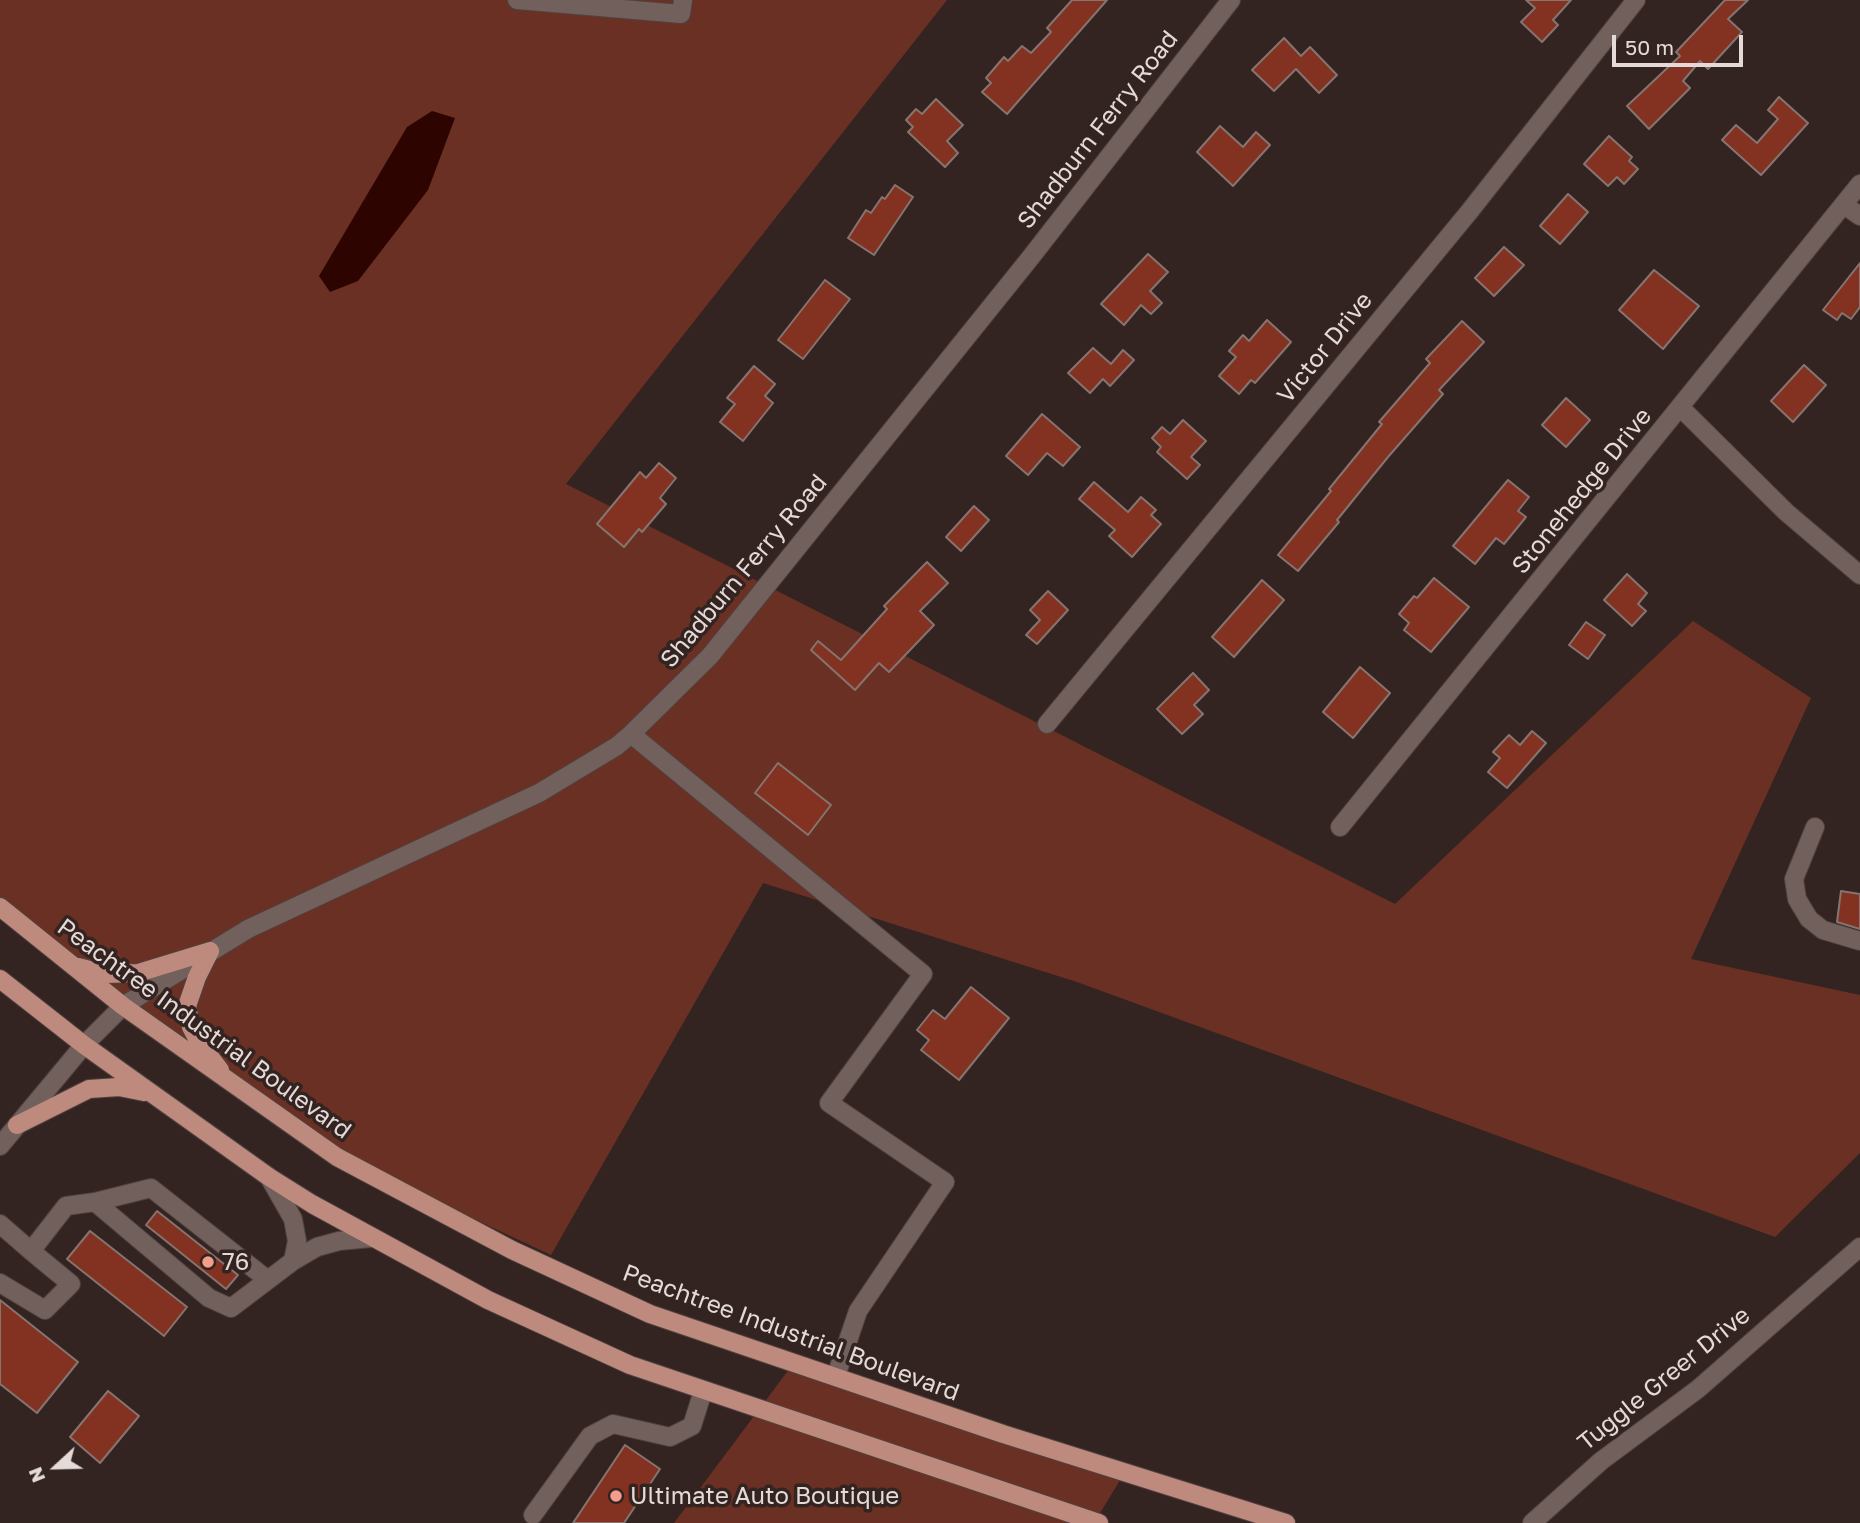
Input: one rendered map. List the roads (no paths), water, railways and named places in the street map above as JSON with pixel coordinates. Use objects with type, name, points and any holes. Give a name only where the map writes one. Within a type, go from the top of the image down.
[{"type":"main road","name":"Peachtree Industrial Boulevard","points":[[0,907],[123,1006],[337,1157],[513,1250],[650,1314],[1003,1434],[1286,1523]]},
{"type":"main road","points":[[68,962],[82,969],[105,974],[138,973],[210,951]]},
{"type":"main road","points":[[210,951],[197,976],[187,1006],[191,1027],[200,1044],[232,1085]]},
{"type":"main road","points":[[0,979],[83,1045],[269,1177],[371,1238],[500,1306],[630,1365],[1099,1523]]},
{"type":"main road","points":[[17,1125],[89,1089],[119,1087],[150,1093]]},
{"type":"street","points":[[517,0],[627,5],[681,14],[682,0]]},
{"type":"street","name":"Shadburn Ferry Road","points":[[0,1146],[83,1045],[123,1006],[248,929],[539,793],[617,746],[631,734],[710,656],[1031,257],[1231,0]]},
{"type":"street","name":"Victor Drive","points":[[1047,724],[1469,212],[1636,0]]},
{"type":"street","name":"Stonehedge Drive","points":[[1340,827],[1860,184]]},
{"type":"street","points":[[1844,205],[1860,216]]},
{"type":"street","points":[[1681,408],[1786,512],[1860,575]]},
{"type":"street","points":[[631,734],[923,974],[829,1103],[945,1182],[858,1311],[836,1376]]},
{"type":"street","points":[[1815,827],[1794,879],[1797,899],[1809,919],[1823,930],[1860,941]]},
{"type":"street","points":[[269,1177],[292,1219],[297,1241],[293,1261]]},
{"type":"street","points":[[31,1251],[66,1206],[151,1188],[268,1280]]},
{"type":"street","points":[[95,1202],[209,1298],[231,1308],[293,1261],[317,1247],[339,1241],[371,1238]]},
{"type":"street","points":[[0,1224],[71,1284],[45,1310],[0,1283]]},
{"type":"street","name":"Tuggle Greer Drive","points":[[1532,1523],[1601,1461],[1698,1389],[1860,1247]]},
{"type":"street","points":[[533,1515],[590,1436],[612,1424],[670,1437],[692,1426],[704,1391]]},
{"type":"place","name":"76","points":[[208,1262]]},
{"type":"place","name":"Ultimate Auto Boutique","points":[[616,1496]]}]
